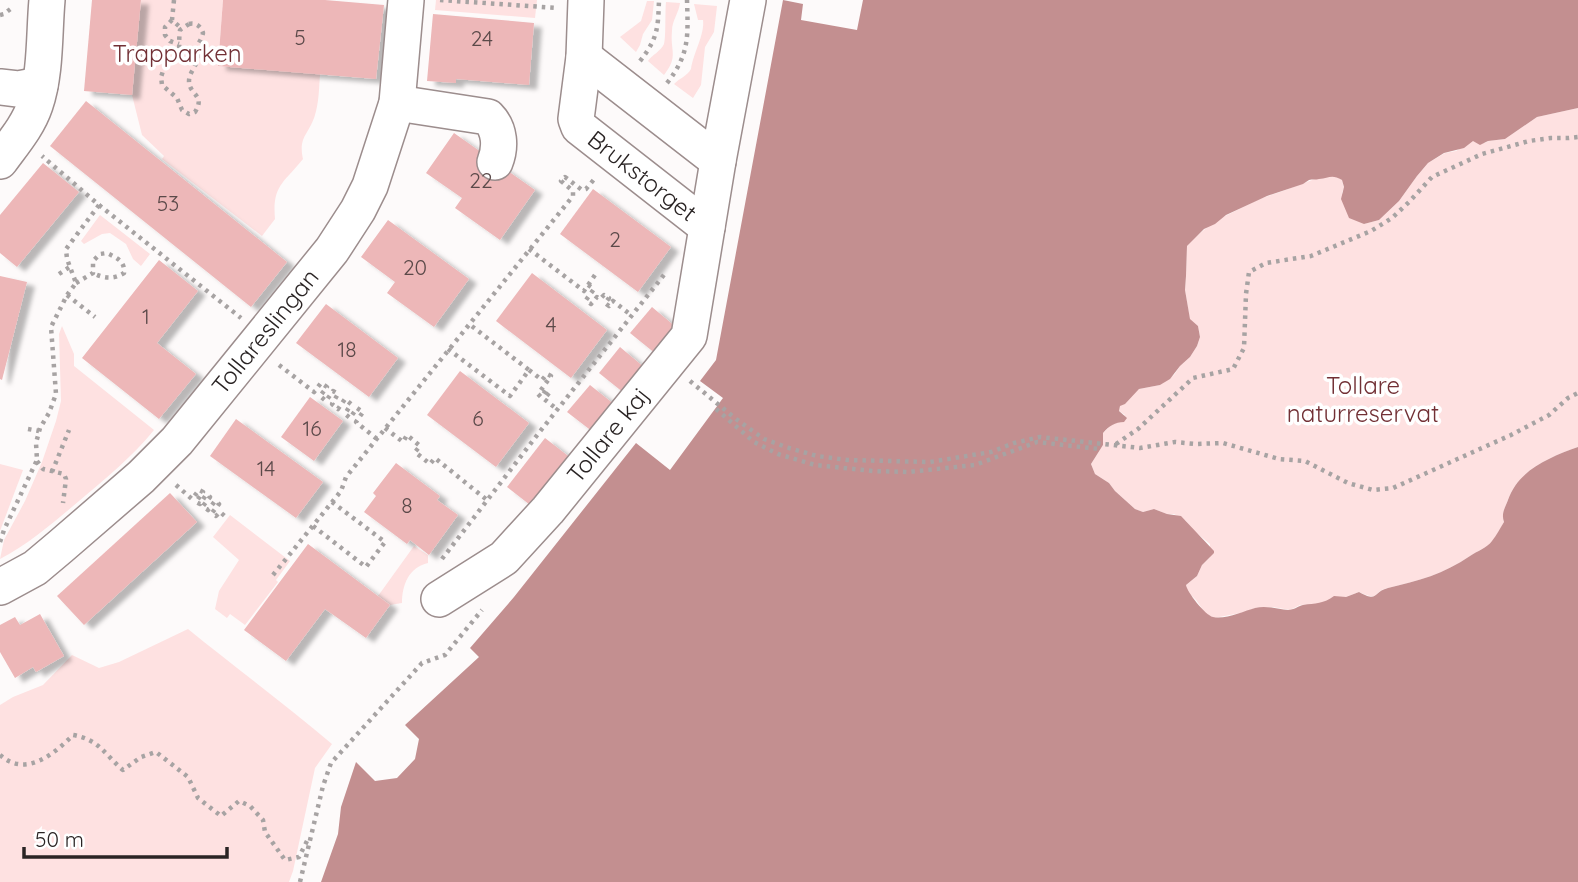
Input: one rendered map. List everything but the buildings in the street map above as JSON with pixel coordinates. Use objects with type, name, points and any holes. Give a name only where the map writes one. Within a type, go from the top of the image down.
[{"type":"street","points":[[0,161],[24,130],[36,104],[47,0]]},
{"type":"street","name":"Tollareslingan","points":[[0,587],[35,568],[141,477],[177,441],[318,269],[344,233],[370,186],[397,103],[406,0]]},
{"type":"street","name":"Brukstorget","points":[[584,57],[576,119],[579,127],[707,227],[748,0]]},
{"type":"street","points":[[576,4],[584,57],[718,161]]},
{"type":"street","points":[[0,87],[18,89],[40,85]]},
{"type":"street","points":[[397,103],[488,117],[496,129],[499,153],[495,162]]},
{"type":"street","name":"Tollare kaj","points":[[438,582],[504,558],[548,510],[689,336],[707,227]]},
{"type":"path","points":[[174,0],[172,20],[166,27],[165,35],[170,41],[180,44]]},
{"type":"path","points":[[440,0],[576,4]]},
{"type":"path","points":[[636,65],[649,49],[657,31],[659,0]]},
{"type":"path","points":[[663,89],[677,71],[687,45],[687,0]]},
{"type":"path","points":[[0,15],[13,8]]},
{"type":"path","points":[[172,20],[181,28]]},
{"type":"path","points":[[195,24],[203,33],[189,81],[199,104],[195,112],[189,114],[182,110],[177,98],[164,88],[161,81],[161,72],[179,54],[181,28],[195,24]]},
{"type":"path","points":[[1115,445],[1138,429],[1193,378],[1233,369],[1244,348],[1249,272],[1266,263],[1311,256],[1371,231],[1392,218],[1432,177],[1482,154],[1529,141],[1578,136]]},
{"type":"path","points":[[36,151],[248,325]]},
{"type":"path","points":[[273,575],[341,491],[346,477],[573,196],[573,191],[561,181],[565,177],[582,190]]},
{"type":"path","points":[[76,283],[66,253],[68,246],[99,205]]},
{"type":"path","points":[[529,249],[584,291],[597,272]]},
{"type":"path","points":[[107,253],[122,262],[125,267],[124,273],[115,278],[102,278],[93,273],[93,261],[100,254],[107,253]]},
{"type":"path","points":[[438,582],[487,500],[673,264]]},
{"type":"path","points":[[59,274],[71,267]]},
{"type":"path","points":[[62,505],[66,479],[64,474],[43,470],[37,460],[36,443],[39,431],[56,394],[51,327],[76,283],[93,273]]},
{"type":"path","points":[[588,285],[594,289],[586,300],[592,304],[597,297],[600,299],[604,295],[609,298],[605,303],[609,306],[612,301],[631,315]]},
{"type":"path","points":[[67,295],[94,317]]},
{"type":"path","points":[[469,324],[542,380],[547,373],[551,376],[538,394],[541,397],[546,390],[549,393],[544,399],[558,410]]},
{"type":"path","points":[[448,349],[510,396],[529,370]]},
{"type":"path","points":[[270,358],[314,391],[321,383],[327,387],[320,396],[327,401],[333,391],[338,394],[331,404],[338,409],[345,399],[351,404],[345,414],[350,418],[357,408],[363,412],[356,422],[377,439]]},
{"type":"path","points":[[667,363],[764,439],[817,456],[847,460],[930,462],[991,452],[1040,437],[1140,449],[1175,442],[1223,443],[1279,459],[1305,461],[1348,483],[1373,490],[1393,488],[1511,435],[1549,415],[1567,397],[1578,393]]},
{"type":"path","points":[[716,409],[754,442],[778,454],[815,465],[908,472],[975,465],[1037,442],[1099,449]]},
{"type":"path","points":[[386,428],[403,442],[407,435],[420,446],[415,452],[430,464],[435,458],[487,500]]},
{"type":"path","points":[[28,429],[39,431]]},
{"type":"path","points":[[52,472],[69,430]]},
{"type":"path","points":[[0,542],[37,460]]},
{"type":"path","points":[[187,496],[192,499],[199,490],[203,492],[196,502],[200,504],[206,495],[210,497],[203,506],[208,510],[215,501],[219,504],[212,513],[216,516],[220,512],[226,517]]},
{"type":"path","points":[[313,526],[366,567],[385,542],[332,502]]},
{"type":"path","points":[[0,755],[17,764],[30,764],[46,758],[73,735],[86,737],[96,743],[123,770],[141,757],[156,752],[188,777],[198,798],[221,816],[239,801],[250,806],[263,820],[265,832],[285,860],[299,858],[313,830]]},
{"type":"path","points":[[300,882],[323,786],[331,762],[343,748]]},
{"type":"green space","name":"Trapparken","points":[[141,0],[223,0],[218,66],[320,74],[313,122],[302,145],[303,159],[281,185],[275,199],[275,219],[262,236],[162,159],[164,156],[142,135],[132,95]]},
{"type":"green space","points":[[436,0],[537,0],[535,18],[435,10]]},
{"type":"green space","points":[[647,1],[654,1],[652,20],[636,52],[620,37],[641,21]]},
{"type":"green space","points":[[666,2],[680,3],[672,27],[673,58],[664,75],[648,61],[664,44]]},
{"type":"green space","points":[[694,4],[717,6],[714,32],[705,47],[701,85],[693,98],[674,84],[691,69],[702,31],[703,20],[698,20]]},
{"type":"green space","name":"Tollare naturreservat","points":[[1578,108],[1578,447],[1546,460],[1519,480],[1504,511],[1504,522],[1491,543],[1441,572],[1383,590],[1373,596],[1359,592],[1320,604],[1300,605],[1290,610],[1255,608],[1214,618],[1206,614],[1187,591],[1186,585],[1197,576],[1210,557],[1210,544],[1186,521],[1174,514],[1154,509],[1143,512],[1135,509],[1109,483],[1095,474],[1091,464],[1103,445],[1103,433],[1125,415],[1119,411],[1120,405],[1139,389],[1160,385],[1174,375],[1197,346],[1200,337],[1198,326],[1190,320],[1185,290],[1187,246],[1225,216],[1260,199],[1325,176],[1335,176],[1342,180],[1342,193],[1364,224],[1379,220],[1399,201],[1428,163],[1445,153],[1456,151],[1473,140],[1485,143],[1505,139],[1537,117]]},
{"type":"green space","points":[[100,215],[150,254],[141,266],[133,259],[126,244],[110,233],[102,234],[84,244],[81,241]]},
{"type":"green space","points":[[62,326],[74,354],[74,366],[154,430],[118,467],[60,517],[31,540],[0,559],[4,540],[25,501],[56,421],[61,401],[59,334]]},
{"type":"green space","points":[[0,464],[23,470],[0,531]]},
{"type":"green space","points":[[230,515],[290,561],[276,580],[278,582],[245,625],[230,614],[227,618],[215,609],[219,591],[239,560],[213,537]]},
{"type":"green space","points":[[414,546],[428,555],[428,563],[411,573],[403,590],[402,603],[390,605],[378,596]]},
{"type":"green space","points":[[188,629],[332,744],[315,768],[289,882],[0,882],[0,705],[43,685],[72,655],[99,668],[119,662]]},
{"type":"shaded area","points":[[783,0],[1578,0],[1578,108],[1537,117],[1505,139],[1480,145],[1473,141],[1464,148],[1444,153],[1428,163],[1399,201],[1379,220],[1364,224],[1349,218],[1341,199],[1344,187],[1342,180],[1330,177],[1309,180],[1267,196],[1226,215],[1204,229],[1187,246],[1185,290],[1190,319],[1198,326],[1200,337],[1197,346],[1170,379],[1160,385],[1139,389],[1120,406],[1119,411],[1127,418],[1103,433],[1103,445],[1091,464],[1095,474],[1109,483],[1135,509],[1143,512],[1154,509],[1181,516],[1214,551],[1197,576],[1186,585],[1201,608],[1218,618],[1259,607],[1290,610],[1323,602],[1334,596],[1346,597],[1359,592],[1373,597],[1383,590],[1450,568],[1485,548],[1492,541],[1504,522],[1504,511],[1519,480],[1546,460],[1578,447],[1578,882],[321,882],[338,834],[341,807],[356,762],[375,781],[397,778],[415,759],[419,739],[405,725],[479,657],[470,648],[514,597],[636,443],[670,470],[723,398],[700,381],[716,360]]},
{"type":"pier","points":[[783,0],[863,0],[857,30],[801,20],[803,4]]}]
